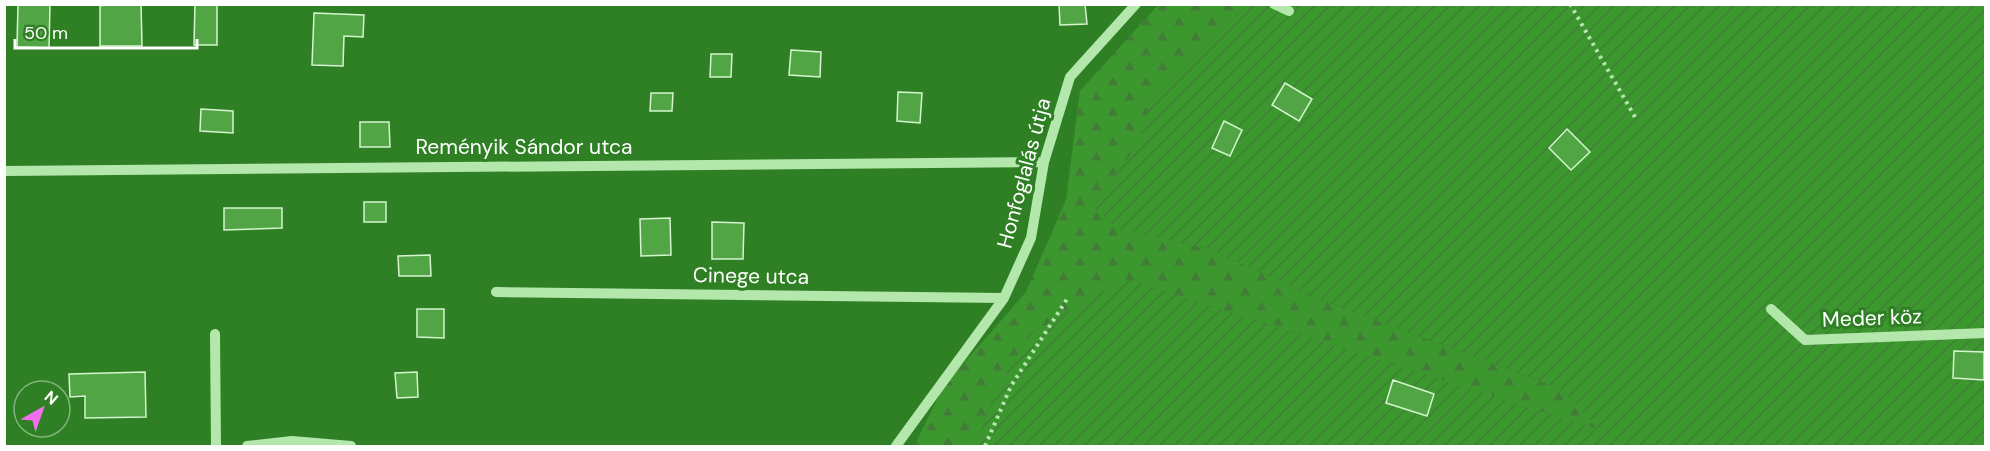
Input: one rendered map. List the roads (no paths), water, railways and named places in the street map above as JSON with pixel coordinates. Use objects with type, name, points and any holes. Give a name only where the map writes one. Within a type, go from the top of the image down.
[{"type":"street","name":"Honfoglalás útja","points":[[896,447],[1004,298],[1031,238],[1044,162],[1070,77],[1136,4]]},
{"type":"street","points":[[1274,4],[1289,11]]},
{"type":"street","name":"Reményik Sándor utca","points":[[4,171],[1044,162]]},
{"type":"street","name":"Cinege utca","points":[[496,292],[1004,298]]},
{"type":"street","name":"Meder köz","points":[[1770,309],[1805,340],[1986,333]]},
{"type":"street","points":[[215,334],[216,447]]},
{"type":"street","points":[[247,447],[292,441],[351,447]]}]
